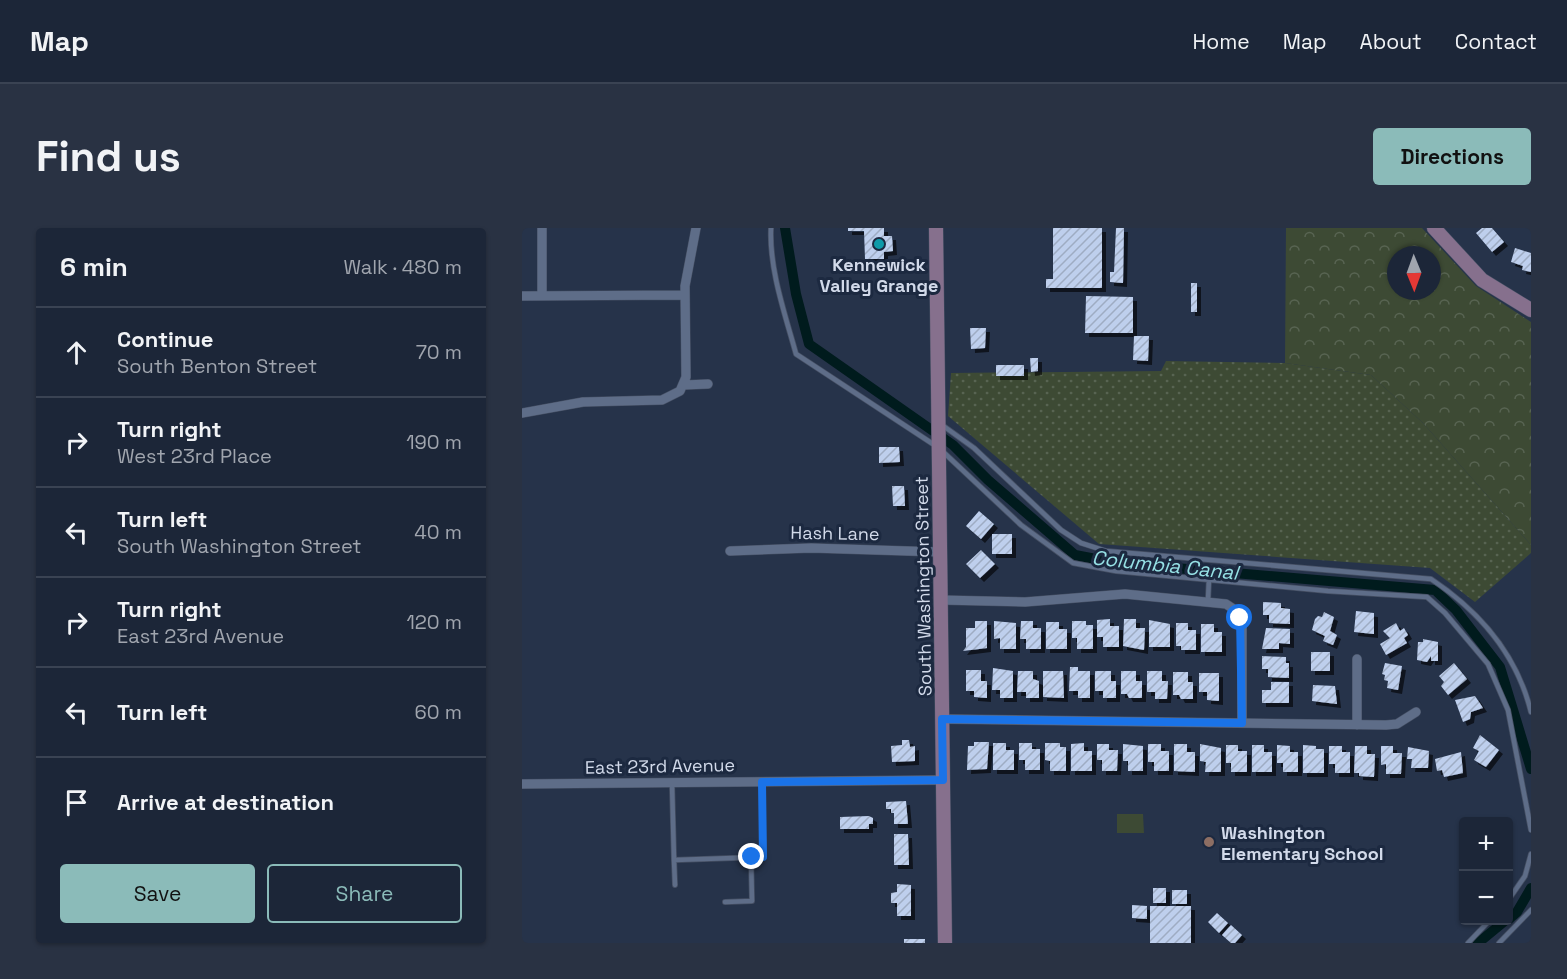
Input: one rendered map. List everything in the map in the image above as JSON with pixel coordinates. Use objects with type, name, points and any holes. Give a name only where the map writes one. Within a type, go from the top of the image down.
[{"type":"main road","name":"South Washington Street","points":[[936,228],[945,943]]},
{"type":"main road","points":[[1434,228],[1482,280],[1531,310]]},
{"type":"street","points":[[542,228],[542,296]]},
{"type":"street","points":[[682,388],[687,377],[684,295],[689,255],[696,228]]},
{"type":"street","points":[[522,296],[684,295]]},
{"type":"street","points":[[522,413],[583,402],[662,400],[682,388],[708,384]]},
{"type":"street","name":"Hash Lane","points":[[730,551],[811,548],[940,552]]},
{"type":"street","points":[[941,600],[1025,602],[1116,594],[1208,600],[1226,604],[1235,610],[1242,624],[1242,723]]},
{"type":"street","points":[[1357,659],[1357,725]]},
{"type":"street","points":[[942,719],[1357,725],[1397,724],[1416,712]]},
{"type":"street","name":"East 23rd Avenue","points":[[522,784],[943,780]]},
{"type":"lane","points":[[771,228],[771,241],[781,297],[796,354],[939,435],[974,448],[1040,513],[1081,543],[1106,551],[1431,579],[1467,607],[1494,634],[1526,691],[1531,712]]},
{"type":"lane","points":[[939,435],[1022,525],[1072,563],[1116,571],[1328,591],[1427,597],[1445,613],[1488,664],[1508,710],[1531,830]]},
{"type":"lane","points":[[1208,600],[1209,579]]},
{"type":"lane","points":[[674,860],[763,857],[762,782]]},
{"type":"lane","points":[[672,783],[675,885]]},
{"type":"lane","points":[[1513,893],[1525,876],[1531,854]]},
{"type":"lane","points":[[726,902],[752,901],[752,857]]},
{"type":"lane","points":[[1499,943],[1531,910]]},
{"type":"lane","points":[[1468,943],[1486,925]]},
{"type":"green space","points":[[1286,228],[1422,228],[1439,246],[1387,246],[1387,300],[1441,300],[1441,248],[1476,286],[1531,322],[1531,545],[1423,423],[1371,375],[1285,363]]},
{"type":"green space","points":[[1166,361],[1285,363],[1371,375],[1423,423],[1531,545],[1531,553],[1475,602],[1430,568],[1099,544],[948,416],[951,373],[1161,371]]},
{"type":"green space","points":[[1117,814],[1143,814],[1144,833],[1117,833]]},
{"type":"building","name":"Kennewick Valley Grange","points":[[848,228],[884,228],[884,236],[892,236],[893,251],[884,252],[884,259],[865,259],[864,231],[848,231]]},
{"type":"building","points":[[1053,228],[1102,228],[1102,288],[1046,288],[1046,279],[1053,279]]},
{"type":"building","points":[[1116,228],[1124,228],[1123,283],[1110,282],[1110,272],[1114,272]]},
{"type":"building","points":[[1482,228],[1492,228],[1504,242],[1492,252],[1476,233]]},
{"type":"building","points":[[1515,248],[1531,253],[1531,272],[1522,270],[1523,266],[1511,262]]},
{"type":"building","points":[[1191,283],[1197,283],[1197,312],[1191,312]]},
{"type":"building","points":[[1086,296],[1133,297],[1133,333],[1085,333]]},
{"type":"building","points":[[970,328],[986,328],[985,348],[971,349]]},
{"type":"building","points":[[1134,336],[1149,336],[1148,361],[1133,360]]},
{"type":"building","points":[[1030,358],[1038,358],[1038,371],[1031,372]]},
{"type":"building","points":[[996,365],[1024,365],[1024,376],[996,376]]},
{"type":"building","points":[[879,447],[899,447],[900,462],[879,463]]},
{"type":"building","points":[[892,486],[904,486],[905,506],[893,506]]},
{"type":"building","points":[[979,511],[994,524],[981,539],[966,526]]},
{"type":"building","points":[[992,534],[1012,534],[1012,554],[992,554]]},
{"type":"building","points":[[981,550],[995,564],[980,578],[966,564]]},
{"type":"building","points":[[1263,602],[1281,603],[1281,608],[1290,609],[1290,624],[1269,623],[1269,615],[1263,615]]},
{"type":"building","points":[[1356,611],[1374,613],[1374,634],[1354,632]]},
{"type":"building","points":[[1324,612],[1334,617],[1330,631],[1337,635],[1333,645],[1323,641],[1325,636],[1312,630],[1315,619],[1318,616],[1322,617]]},
{"type":"building","points":[[1110,619],[1110,626],[1119,626],[1119,647],[1103,647],[1103,637],[1097,637],[1097,620]]},
{"type":"building","points":[[1124,619],[1136,619],[1136,628],[1145,628],[1144,650],[1123,646]]},
{"type":"building","points":[[1149,620],[1170,624],[1170,647],[1149,647]]},
{"type":"building","points":[[975,621],[987,621],[987,648],[963,651],[966,647],[966,628],[975,628]]},
{"type":"building","points":[[994,621],[1016,623],[1016,649],[1000,649],[1000,638],[994,639]]},
{"type":"building","points":[[1021,621],[1033,621],[1033,628],[1041,628],[1041,649],[1026,649],[1026,639],[1020,639]]},
{"type":"building","points":[[1072,621],[1086,621],[1086,625],[1093,625],[1093,649],[1077,649],[1077,638],[1072,638]]},
{"type":"building","points":[[1046,622],[1059,622],[1059,629],[1067,629],[1067,649],[1046,649]]},
{"type":"building","points":[[1176,623],[1188,623],[1188,630],[1196,630],[1196,650],[1181,650],[1181,646],[1176,646]]},
{"type":"building","points":[[1396,623],[1400,631],[1404,628],[1408,635],[1404,638],[1407,643],[1386,655],[1380,644],[1390,638],[1383,631]]},
{"type":"building","points":[[1201,624],[1214,624],[1214,632],[1222,632],[1222,652],[1201,652]]},
{"type":"building","points":[[1266,628],[1290,629],[1290,644],[1279,643],[1279,649],[1262,649]]},
{"type":"building","points":[[1423,639],[1438,642],[1438,661],[1431,661],[1431,656],[1427,662],[1417,660],[1418,642],[1423,642]]},
{"type":"building","points":[[1311,652],[1330,652],[1330,671],[1311,671]]},
{"type":"building","points":[[1262,656],[1286,657],[1286,663],[1289,663],[1289,678],[1268,677],[1268,669],[1262,669]]},
{"type":"building","points":[[1385,663],[1402,666],[1398,690],[1387,688],[1388,681],[1384,680],[1385,675],[1382,674]]},
{"type":"building","points":[[1454,663],[1467,679],[1448,695],[1441,686],[1444,682],[1439,676]]},
{"type":"building","points":[[1070,667],[1078,667],[1078,671],[1090,671],[1090,698],[1078,698],[1078,691],[1069,691]]},
{"type":"building","points":[[993,668],[1013,671],[1013,698],[1000,698],[1000,690],[992,690]]},
{"type":"building","points":[[966,670],[981,670],[981,681],[987,681],[987,698],[974,697],[974,691],[966,691]]},
{"type":"building","points":[[1018,671],[1033,671],[1033,679],[1039,681],[1039,698],[1026,698],[1026,692],[1017,692]]},
{"type":"building","points":[[1043,671],[1063,671],[1064,698],[1043,697]]},
{"type":"building","points":[[1095,671],[1111,671],[1111,681],[1116,681],[1116,698],[1103,698],[1103,691],[1095,691]]},
{"type":"building","points":[[1121,671],[1136,671],[1136,681],[1142,681],[1142,698],[1129,698],[1127,694],[1121,694]]},
{"type":"building","points":[[1147,671],[1162,671],[1162,681],[1168,681],[1167,699],[1155,699],[1155,692],[1147,692]]},
{"type":"building","points":[[1173,672],[1188,672],[1188,682],[1193,682],[1193,699],[1181,699],[1179,695],[1173,695]]},
{"type":"building","points":[[1199,673],[1219,673],[1219,701],[1207,700],[1207,692],[1199,692]]},
{"type":"building","points":[[1271,682],[1289,682],[1289,703],[1262,703],[1262,690],[1271,690]]},
{"type":"building","points":[[1313,685],[1335,686],[1337,704],[1312,701]]},
{"type":"building","points":[[1475,696],[1483,708],[1471,712],[1470,719],[1463,722],[1455,700]]},
{"type":"building","points":[[1480,735],[1499,750],[1486,767],[1474,760],[1479,751],[1473,748]]},
{"type":"building","points":[[902,740],[909,740],[910,747],[915,746],[915,761],[892,762],[891,746],[902,745]]},
{"type":"building","points":[[974,742],[989,742],[987,769],[967,770],[968,746],[974,746]]},
{"type":"building","points":[[993,743],[1006,743],[1006,750],[1014,750],[1014,770],[993,770]]},
{"type":"building","points":[[1019,743],[1032,743],[1032,749],[1040,749],[1040,770],[1025,770],[1025,760],[1019,760]]},
{"type":"building","points":[[1045,743],[1060,743],[1060,747],[1066,747],[1066,771],[1050,771],[1050,761],[1045,760]]},
{"type":"building","points":[[1084,743],[1084,751],[1092,751],[1092,771],[1071,771],[1071,744]]},
{"type":"building","points":[[1097,744],[1109,744],[1109,750],[1118,750],[1117,771],[1102,771],[1102,760],[1097,760]]},
{"type":"building","points":[[1123,744],[1143,746],[1143,771],[1128,771],[1128,761],[1123,761]]},
{"type":"building","points":[[1148,744],[1161,744],[1161,751],[1169,751],[1169,771],[1154,771],[1154,762],[1148,762]]},
{"type":"building","points":[[1174,744],[1187,744],[1187,752],[1195,752],[1195,772],[1174,771]]},
{"type":"building","points":[[1200,744],[1221,748],[1221,772],[1205,772],[1206,762],[1200,761]]},
{"type":"building","points":[[1226,745],[1238,745],[1238,751],[1247,751],[1247,772],[1231,772],[1231,763],[1226,763]]},
{"type":"building","points":[[1252,745],[1264,745],[1264,752],[1272,752],[1272,772],[1252,772]]},
{"type":"building","points":[[1277,745],[1290,746],[1290,752],[1298,752],[1298,772],[1283,772],[1283,763],[1277,763]]},
{"type":"building","points":[[1303,745],[1324,749],[1324,773],[1303,773]]},
{"type":"building","points":[[1329,746],[1342,746],[1342,752],[1350,752],[1350,773],[1335,773],[1335,764],[1329,764]]},
{"type":"building","points":[[1355,746],[1367,746],[1367,754],[1375,754],[1374,777],[1359,776],[1359,773],[1354,773]]},
{"type":"building","points":[[1381,746],[1393,746],[1393,753],[1402,753],[1401,774],[1386,774],[1386,764],[1381,765]]},
{"type":"building","points":[[1408,747],[1429,751],[1428,768],[1411,768],[1412,759],[1407,759]]},
{"type":"building","points":[[1461,752],[1463,773],[1444,777],[1442,770],[1437,771],[1435,759]]},
{"type":"building","points":[[906,801],[908,824],[894,824],[894,813],[891,813],[891,809],[886,809],[886,802]]},
{"type":"building","points":[[869,816],[873,818],[873,824],[869,824],[869,829],[840,829],[840,817]]},
{"type":"building","points":[[894,834],[908,834],[909,865],[894,865]]},
{"type":"building","points":[[897,884],[911,885],[911,916],[897,916],[897,903],[891,903],[891,893],[897,892]]},
{"type":"building","points":[[1153,888],[1166,888],[1166,903],[1153,903]]},
{"type":"building","points":[[1172,890],[1187,890],[1187,904],[1172,904]]},
{"type":"building","points":[[1132,905],[1147,906],[1147,919],[1132,918]]},
{"type":"building","points":[[1150,906],[1191,906],[1191,943],[1150,943]]},
{"type":"building","points":[[1217,913],[1228,923],[1219,933],[1208,922]]},
{"type":"building","points":[[1231,925],[1242,935],[1235,943],[1231,943],[1222,935]]},
{"type":"building","points":[[904,939],[925,939],[925,943],[904,943]]},
{"type":"waterway","name":"Columbia Canal","points":[[785,228],[796,294],[809,344],[953,445],[988,480],[1075,555],[1117,563],[1435,590],[1456,610],[1500,667],[1531,769]]},
{"type":"waterway","name":"Columbia Canal","points":[[1513,916],[1531,888]]},
{"type":"waterway","name":"Columbia Canal","points":[[1478,943],[1500,925]]},
{"type":"place","name":"Kennewick Valley Grange","points":[[879,244]]},
{"type":"place","name":"Washington Elementary School","points":[[1209,842]]},
{"type":"route","points":[[752,857],[763,857],[762,782],[943,780],[942,719],[1242,723],[1242,624],[1240,618]]}]
